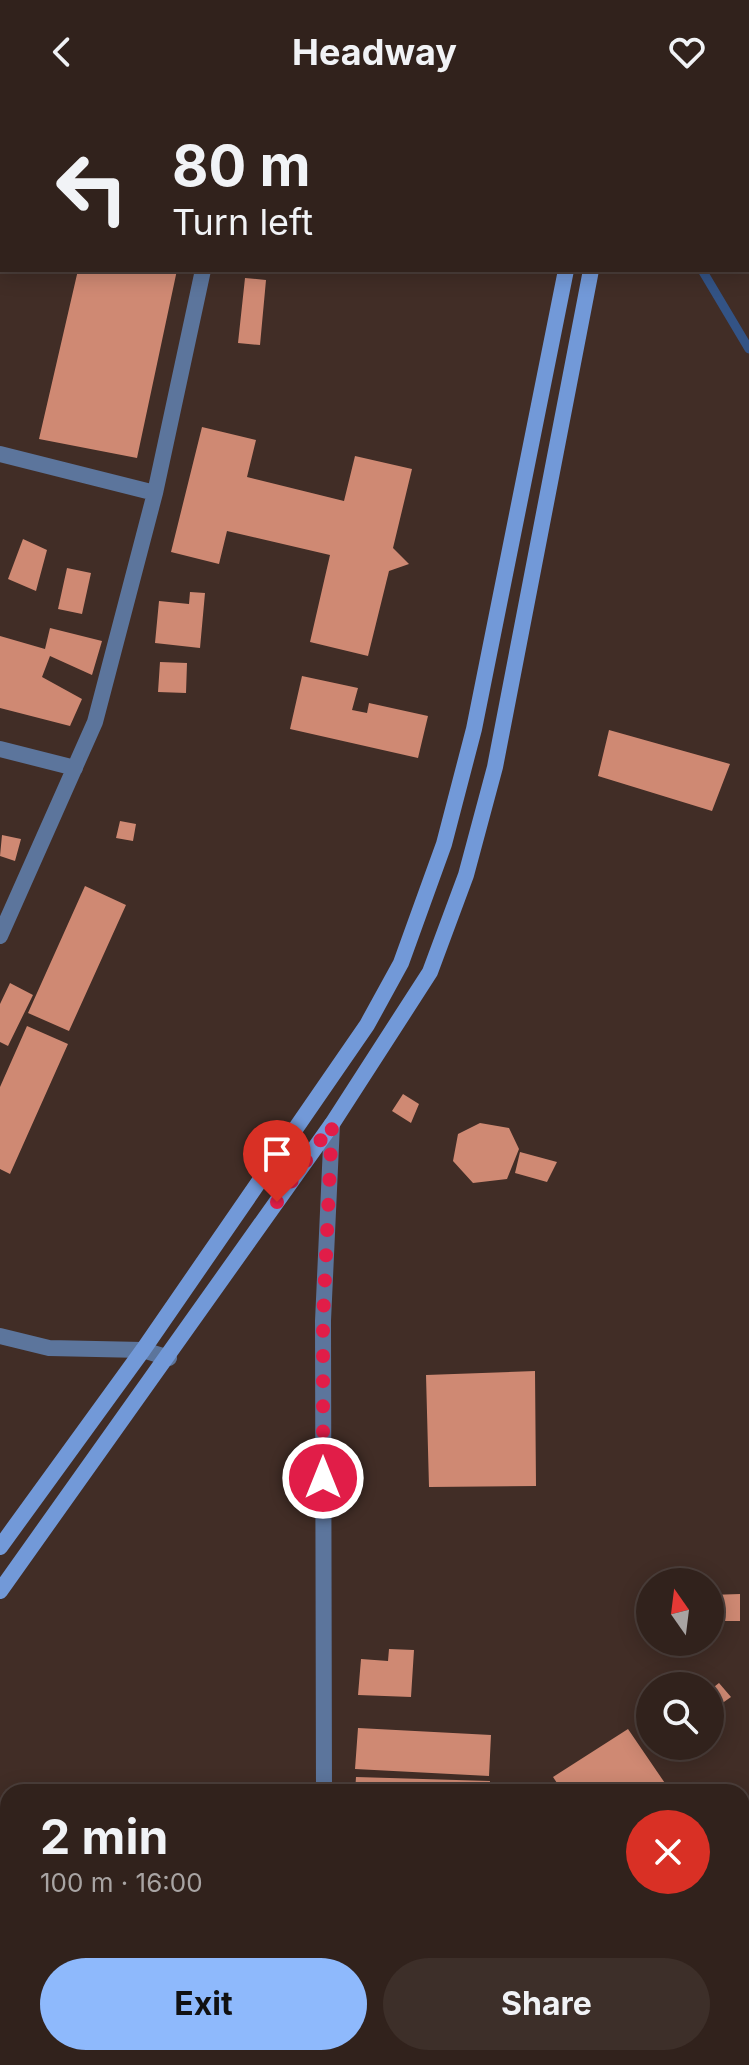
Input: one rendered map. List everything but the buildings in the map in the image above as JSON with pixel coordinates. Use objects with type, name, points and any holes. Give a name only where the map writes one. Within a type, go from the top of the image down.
[{"type":"street","points":[[1,932],[95,722],[155,493],[203,272]]},
{"type":"street","points":[[0,1547],[143,1350],[367,1025],[401,963],[453,815],[566,272]]},
{"type":"street","points":[[0,1591],[169,1358],[332,1124],[430,972],[466,875],[495,767],[591,272]]},
{"type":"street","points":[[0,454],[155,493]]},
{"type":"street","points":[[500,596],[528,603]]},
{"type":"street","points":[[0,749],[75,768]]},
{"type":"street","points":[[324,1784],[323,1321],[332,1124]]},
{"type":"street","points":[[0,1336],[49,1348],[143,1350],[169,1358]]},
{"type":"waterway","points":[[703,272],[749,349]]},
{"type":"route","points":[[277,1202],[332,1124],[323,1321],[323,1478]]}]
